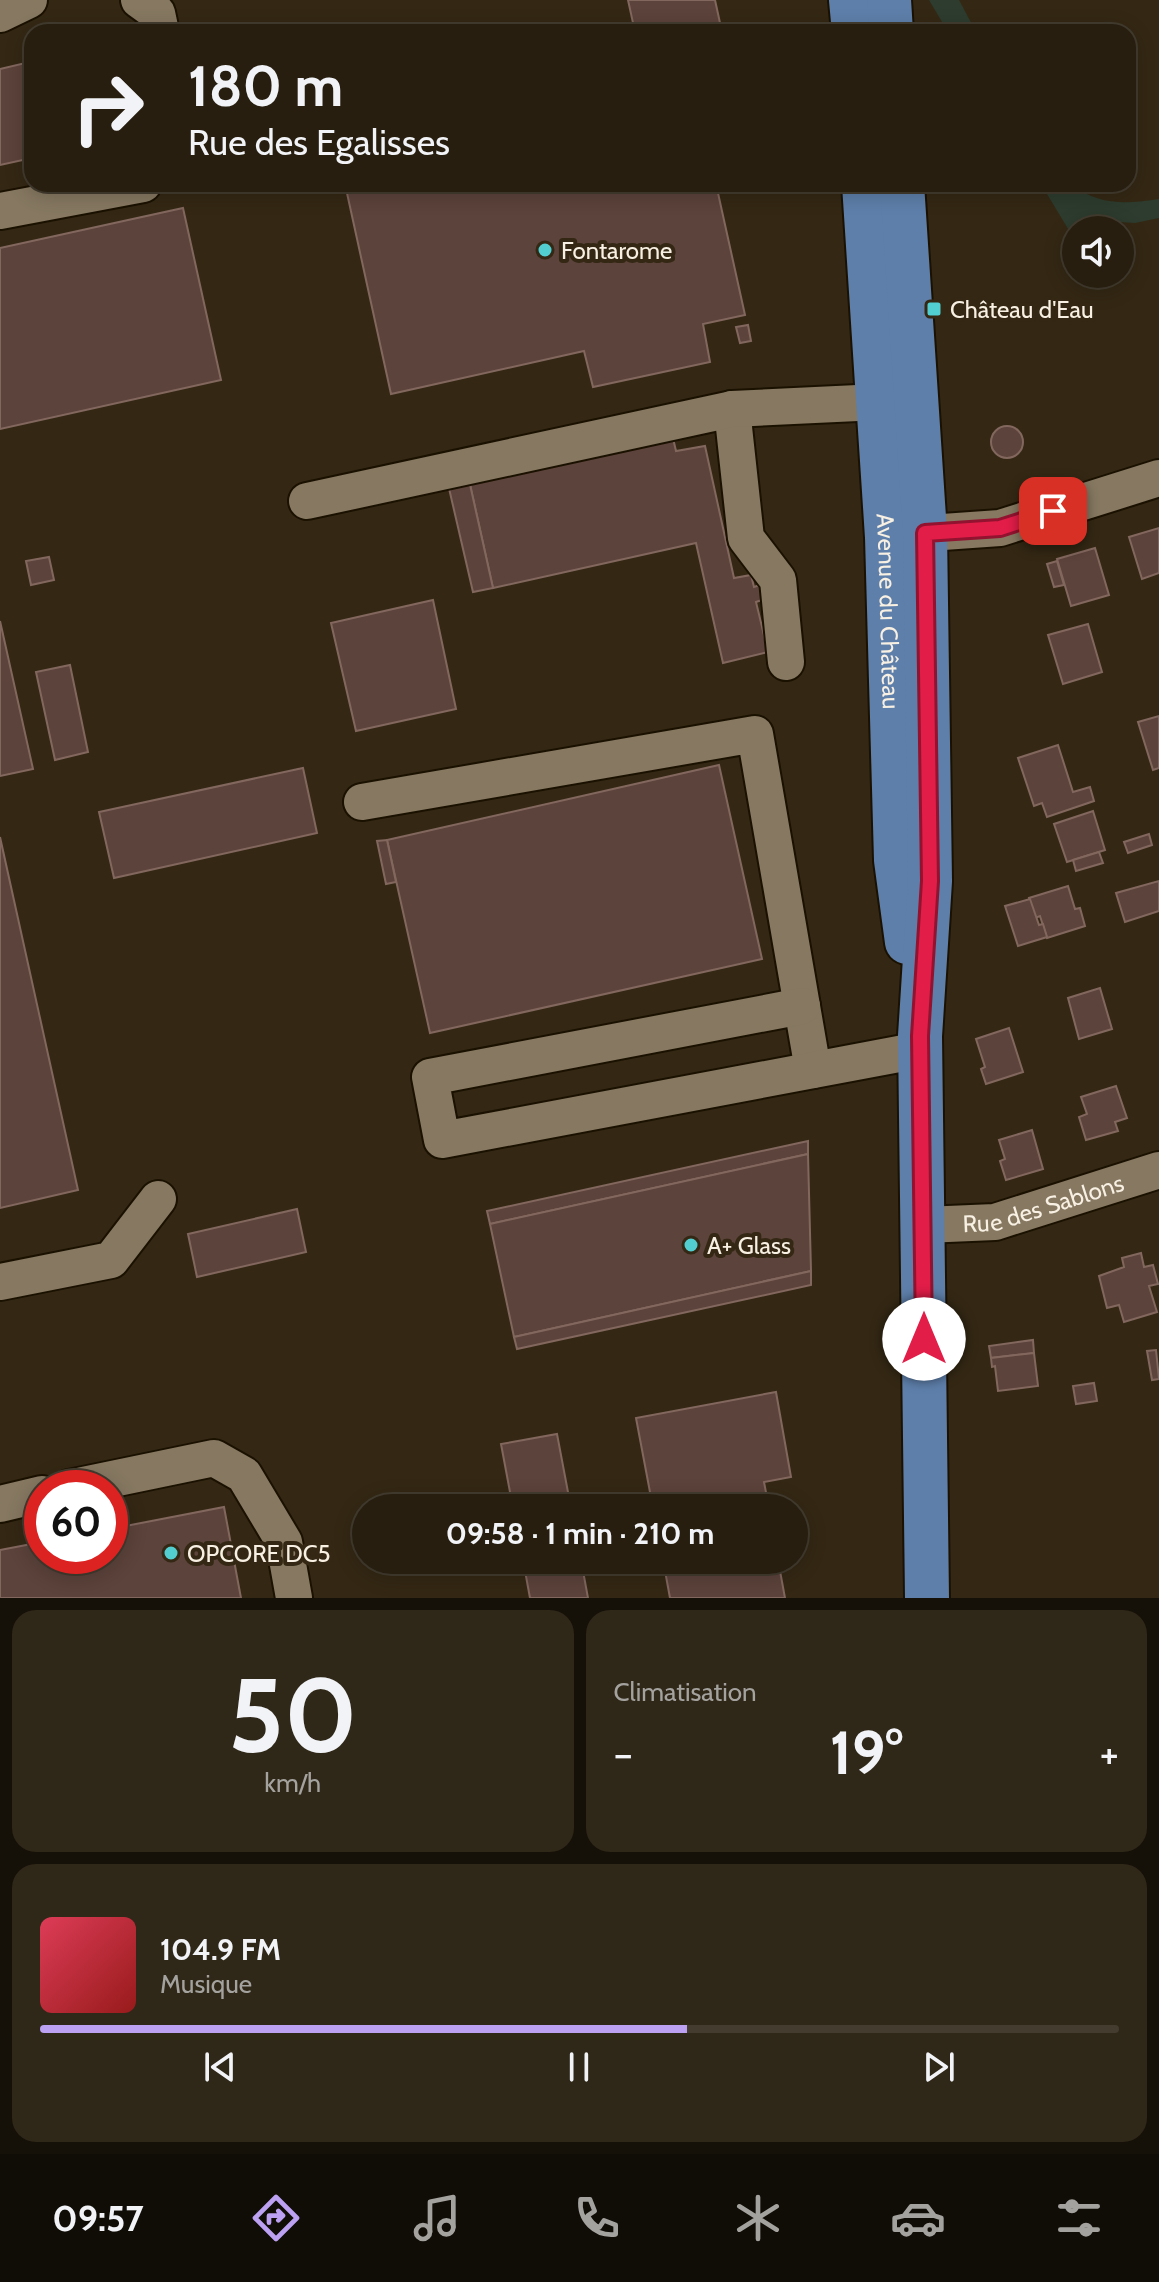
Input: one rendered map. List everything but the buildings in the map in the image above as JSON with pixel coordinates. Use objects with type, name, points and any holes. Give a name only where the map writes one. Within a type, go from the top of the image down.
[{"type":"main road","points":[[851,0],[853,24]]},
{"type":"main road","points":[[889,0],[890,24]]},
{"type":"main road","name":"Avenue du Château","points":[[865,192],[879,402],[906,535]]},
{"type":"main road","name":"Avenue du Château","points":[[902,192],[906,535],[930,881],[920,1043],[927,1598]]},
{"type":"street","points":[[0,14],[29,0]]},
{"type":"street","points":[[139,0],[157,13],[159,24]]},
{"type":"street","points":[[0,211],[101,192]]},
{"type":"street","points":[[307,501],[732,409],[879,402]]},
{"type":"street","points":[[732,409],[746,538],[778,580],[786,662]]},
{"type":"street","points":[[906,535],[1000,528],[1159,478]]},
{"type":"street","points":[[362,802],[755,734],[813,1070]]},
{"type":"street","points":[[802,1006],[430,1077],[442,1140],[813,1070],[920,1043]]},
{"type":"street","name":"Rue des Sablons","points":[[924,1225],[995,1222],[1159,1170]]},
{"type":"street","points":[[0,1282],[111,1260],[158,1199]]},
{"type":"street","points":[[128,1476],[214,1458],[244,1475],[284,1542],[294,1598]]},
{"type":"street","points":[[0,1504],[24,1498]]},
{"type":"green space","points":[[929,0],[959,0],[972,24],[943,24]]},
{"type":"green space","points":[[1046,192],[1084,192],[1113,202],[1159,199],[1159,218],[1135,223],[1134,216],[1062,216],[1062,219]]},
{"type":"place","name":"Fontarome","points":[[545,250]]},
{"type":"place","name":"Château d'Eau","points":[[934,309]]},
{"type":"place","name":"A+ Glass","points":[[691,1245]]},
{"type":"place","name":"OPCORE DC5","points":[[171,1553]]},
{"type":"route","points":[[924,1339],[920,1036],[930,881],[925,533],[1000,528],[1053,511]]}]
